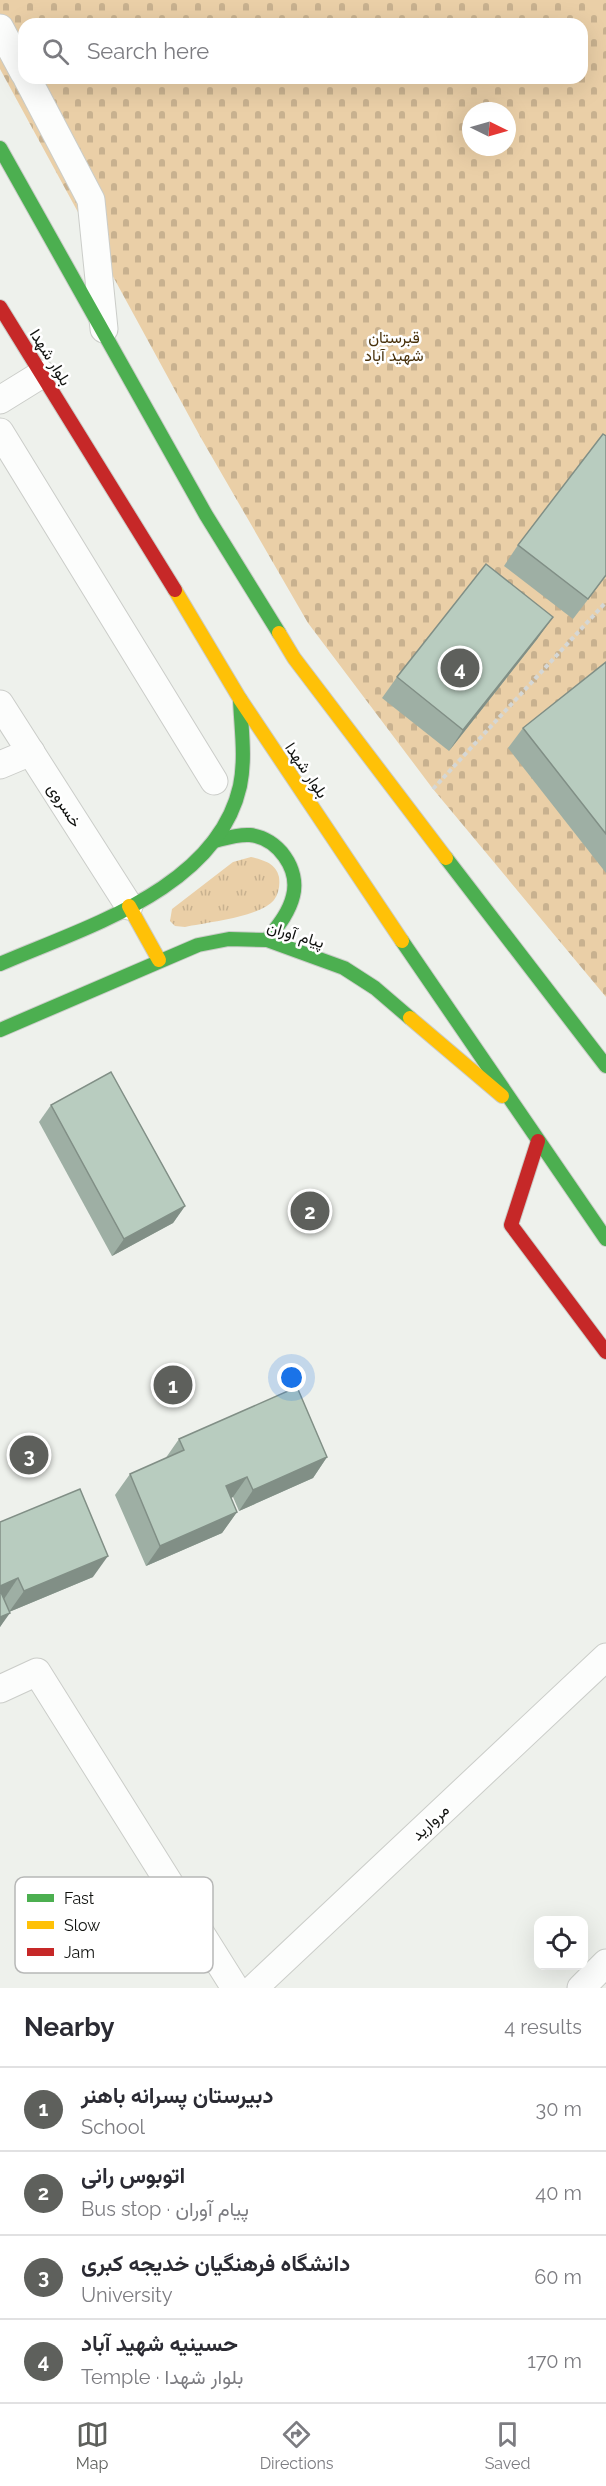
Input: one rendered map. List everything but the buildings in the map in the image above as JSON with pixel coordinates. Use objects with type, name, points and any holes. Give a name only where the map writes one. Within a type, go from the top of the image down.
[{"type":"main road","points":[[0,148],[206,515],[294,658],[606,1066]]},
{"type":"main road","name":"بلوار شهدا","points":[[0,307],[118,495],[240,699],[514,1107],[606,1239]]},
{"type":"main road","points":[[0,964],[129,906],[188,869],[214,841],[234,808],[240,784],[242,751],[240,699]]},
{"type":"main road","points":[[214,841],[242,834],[260,837],[277,846],[291,864],[294,892],[285,914],[267,940]]},
{"type":"main road","points":[[129,906],[159,960]]},
{"type":"main road","name":"پیام آوران","points":[[0,1030],[198,945],[229,939],[267,940],[344,968],[375,988],[514,1107]]},
{"type":"main road","points":[[538,1142],[511,1225],[606,1352]]},
{"type":"street","points":[[0,28],[18,62]]},
{"type":"street","points":[[30,84],[92,200],[104,333]]},
{"type":"street","points":[[0,400],[42,374]]},
{"type":"street","points":[[0,432],[214,781]]},
{"type":"street","name":"خسروی","points":[[0,704],[129,906]]},
{"type":"street","points":[[0,765],[31,752]]},
{"type":"street","name":"مروارید","points":[[254,1988],[606,1657]]},
{"type":"street","points":[[0,1689],[37,1672],[165,1877]]},
{"type":"street","points":[[213,1953],[235,1988]]},
{"type":"street","points":[[581,1988],[606,1963]]},
{"type":"path","points":[[433,789],[606,602]]},
{"type":"green space","name":"قبرستان شهید آباد","points":[[0,0],[606,0],[606,997],[433,789],[308,623],[201,438],[0,69]]},
{"type":"green space","points":[[251,857],[272,865],[279,877],[277,895],[267,906],[246,915],[185,927],[175,926],[170,921],[172,909],[233,862]]},
{"type":"traffic: fast","points":[[0,148],[206,515],[279,633]]},
{"type":"traffic: fast","points":[[0,964],[107,919],[143,900],[176,878],[205,852],[227,822],[240,786],[243,753],[240,699]]},
{"type":"traffic: fast","points":[[214,841],[241,835],[260,837],[278,848],[285,856],[293,876],[293,896],[282,920],[267,940]]},
{"type":"traffic: fast","points":[[446,858],[606,1066]]},
{"type":"traffic: fast","points":[[0,1030],[198,945],[229,939],[267,940],[344,968],[375,988],[410,1018]]},
{"type":"traffic: fast","points":[[402,941],[606,1239]]},
{"type":"traffic: slow","points":[[175,590],[240,699],[402,941]]},
{"type":"traffic: slow","points":[[279,633],[294,658],[446,858]]},
{"type":"traffic: slow","points":[[129,906],[159,960]]},
{"type":"traffic: slow","points":[[410,1018],[502,1096]]},
{"type":"traffic: jam","points":[[0,307],[175,590]]},
{"type":"traffic: jam","points":[[538,1141],[511,1225],[606,1352]]},
{"type":"place","name":"حسینیه شهید آباد","points":[[460,668]]},
{"type":"place","name":"اتوبوس رانی","points":[[310,1211]]},
{"type":"place","name":"دبیرستان پسرانه باهنر","points":[[173,1385]]},
{"type":"place","name":"دانشگاه فرهنگیان خدیجه کبری","points":[[29,1455]]}]
